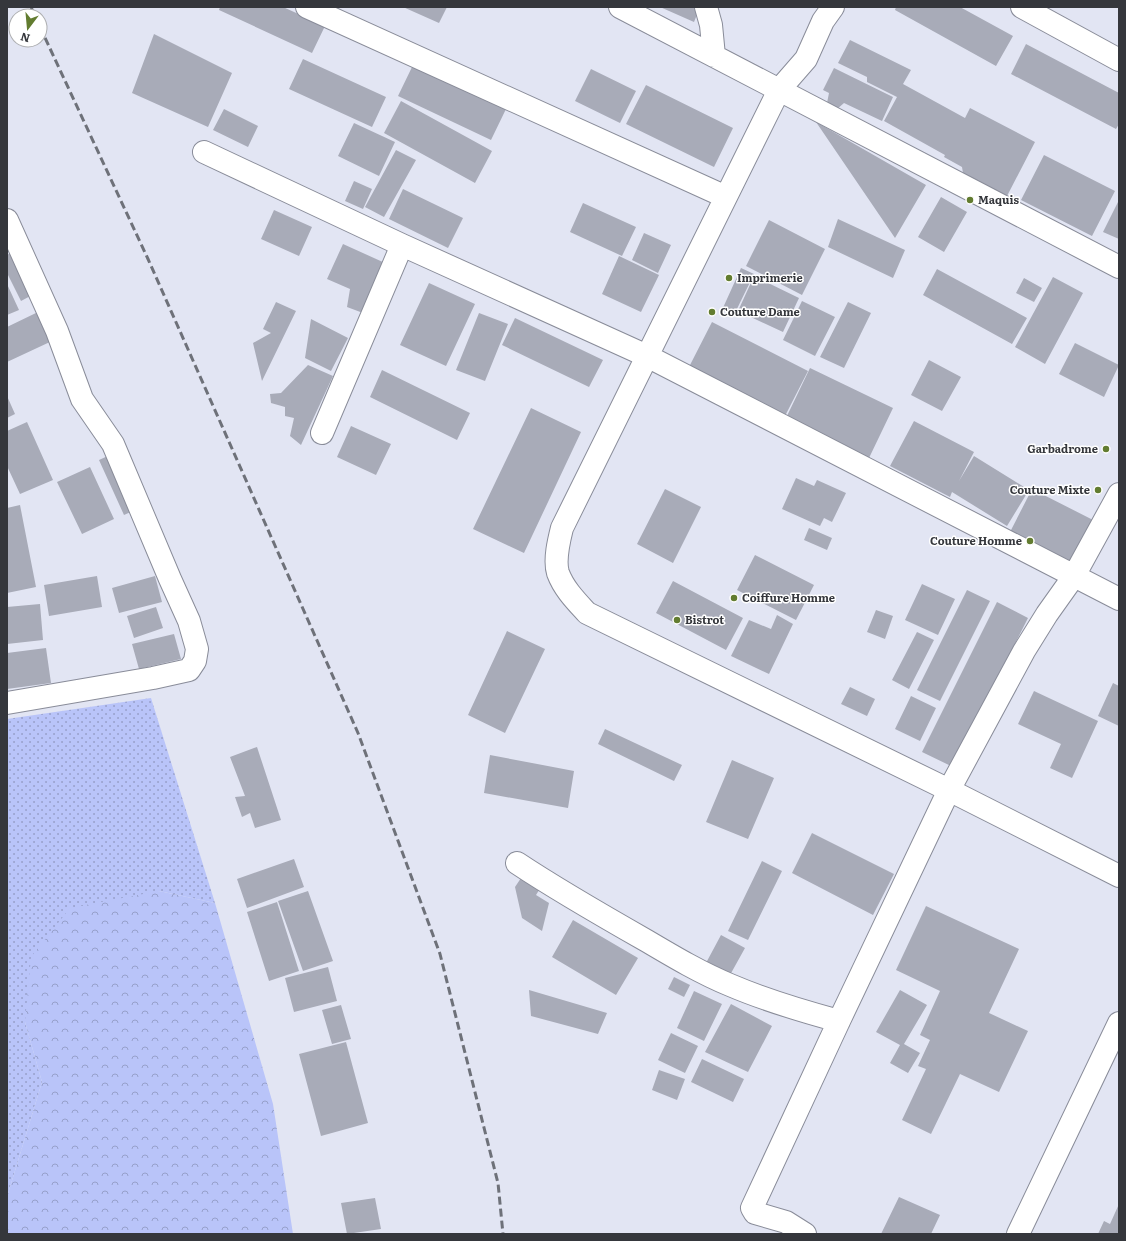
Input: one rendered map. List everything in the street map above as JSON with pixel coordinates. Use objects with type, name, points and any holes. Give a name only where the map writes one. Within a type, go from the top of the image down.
[{"type":"street","points":[[307,7],[726,197]]},
{"type":"street","points":[[620,7],[1119,267]]},
{"type":"street","points":[[706,7],[711,25],[714,56]]},
{"type":"street","points":[[832,7],[822,21],[806,59],[779,90],[562,528],[557,550],[558,573],[570,596],[587,613],[949,790],[1119,876]]},
{"type":"street","points":[[1022,7],[1119,60]]},
{"type":"street","points":[[204,152],[402,245],[647,356],[1119,599]]},
{"type":"street","points":[[7,220],[57,331],[82,399],[113,444],[189,622],[197,649],[195,661],[189,670],[154,678],[7,703]]},
{"type":"street","points":[[322,433],[402,245]]},
{"type":"street","points":[[805,1234],[786,1222],[755,1213],[752,1208],[949,790],[1024,651],[1047,614],[1074,576],[1119,494]]},
{"type":"street","points":[[517,863],[556,889],[689,965],[722,982],[768,1000],[839,1021]]},
{"type":"street","points":[[1018,1234],[1119,1023]]},
{"type":"green space","points":[[151,698],[215,903],[159,891],[25,1022],[42,1082],[7,1197],[7,719]]},
{"type":"green space","points":[[159,891],[215,903],[273,1104],[293,1234],[7,1234],[7,1197],[42,1082],[25,1022],[31,957],[70,908]]},
{"type":"building","points":[[220,7],[283,7],[325,26],[312,53],[219,10]]},
{"type":"building","points":[[403,7],[447,7],[439,23]]},
{"type":"building","points":[[660,7],[696,7],[698,12],[694,22]]},
{"type":"building","points":[[896,7],[960,7],[1013,36],[996,66],[895,10]]},
{"type":"building","points":[[154,34],[232,73],[208,127],[132,93]]},
{"type":"building","points":[[850,40],[911,70],[903,84],[965,118],[970,108],[1035,142],[1007,196],[963,173],[962,167],[944,157],[945,155],[884,121],[897,97],[867,82],[867,77],[838,63]]},
{"type":"building","points":[[1026,44],[1119,93],[1119,124],[1116,129],[1011,74]]},
{"type":"building","points":[[303,59],[386,97],[372,127],[289,89]]},
{"type":"building","points":[[413,65],[506,109],[491,140],[398,96]]},
{"type":"building","points":[[834,68],[893,97],[882,121],[844,103],[836,110],[827,103],[829,93],[823,90]]},
{"type":"building","points":[[591,69],[636,91],[620,123],[575,101]]},
{"type":"building","points":[[646,85],[733,128],[714,167],[626,124]]},
{"type":"building","points":[[401,101],[492,151],[475,183],[384,133]]},
{"type":"building","points":[[224,109],[258,126],[248,147],[213,130]]},
{"type":"building","points":[[816,122],[926,185],[895,238]]},
{"type":"building","points":[[354,123],[395,142],[379,176],[338,156]]},
{"type":"building","points":[[396,150],[416,160],[384,217],[365,207]]},
{"type":"building","points":[[1044,155],[1115,191],[1092,236],[1021,200]]},
{"type":"building","points":[[354,181],[372,189],[363,209],[345,201]]},
{"type":"building","points":[[403,189],[463,218],[448,248],[389,219]]},
{"type":"building","points":[[941,197],[967,212],[944,252],[918,237]]},
{"type":"building","points":[[1119,200],[1119,239],[1103,232]]},
{"type":"building","points":[[583,203],[636,227],[622,256],[570,232]]},
{"type":"building","points":[[274,210],[312,227],[299,256],[261,239]]},
{"type":"building","points":[[838,219],[905,250],[893,278],[828,247]]},
{"type":"building","points":[[769,220],[825,249],[802,295],[746,266]]},
{"type":"building","points":[[644,233],[671,245],[658,273],[632,260]]},
{"type":"building","points":[[343,244],[385,263],[363,313],[347,307],[350,289],[327,279]]},
{"type":"building","points":[[14,251],[36,293],[21,301],[7,273],[7,255]]},
{"type":"building","points":[[619,256],[659,275],[641,312],[602,294]]},
{"type":"building","points":[[741,268],[754,274],[734,315],[722,310]]},
{"type":"building","points":[[937,269],[1027,318],[1012,344],[923,295]]},
{"type":"building","points":[[754,276],[799,298],[783,332],[738,311]]},
{"type":"building","points":[[1053,277],[1083,293],[1045,364],[1015,347]]},
{"type":"building","points":[[1024,278],[1042,288],[1034,302],[1016,293]]},
{"type":"building","points":[[429,283],[475,304],[446,366],[400,345]]},
{"type":"building","points":[[7,284],[19,310],[7,315]]},
{"type":"building","points":[[802,301],[835,317],[815,356],[783,340]]},
{"type":"building","points":[[276,302],[296,311],[262,381],[253,343],[271,333],[263,329]]},
{"type":"building","points":[[848,302],[871,313],[844,368],[820,357]]},
{"type":"building","points":[[38,312],[52,341],[7,362],[7,327]]},
{"type":"building","points":[[479,313],[508,324],[485,381],[456,370]]},
{"type":"building","points":[[515,318],[603,360],[589,387],[502,345]]},
{"type":"building","points":[[311,319],[348,338],[331,371],[305,358]]},
{"type":"building","points":[[712,322],[808,371],[785,416],[689,367]]},
{"type":"building","points":[[1075,343],[1119,365],[1104,397],[1059,374]]},
{"type":"building","points":[[929,360],[961,377],[942,411],[911,395]]},
{"type":"building","points":[[308,365],[333,376],[301,445],[290,436],[294,418],[285,416],[285,407],[271,403],[270,394],[281,393]]},
{"type":"building","points":[[810,368],[893,408],[869,458],[786,418]]},
{"type":"building","points":[[382,370],[470,413],[457,440],[370,397]]},
{"type":"building","points":[[7,396],[15,414],[7,418]]},
{"type":"building","points":[[531,408],[581,432],[524,553],[473,529]]},
{"type":"building","points":[[914,421],[974,452],[959,481],[974,456],[1029,490],[1007,526],[952,492],[950,497],[890,466]]},
{"type":"building","points":[[27,422],[53,480],[20,494],[7,466],[7,431]]},
{"type":"building","points":[[351,426],[391,444],[376,475],[337,457]]},
{"type":"building","points":[[110,455],[135,510],[124,515],[99,460]]},
{"type":"building","points":[[90,467],[114,519],[82,534],[57,482]]},
{"type":"building","points":[[796,478],[814,486],[817,480],[846,493],[832,522],[824,518],[820,526],[782,509]]},
{"type":"building","points":[[665,489],[701,507],[673,563],[637,544]]},
{"type":"building","points":[[1032,489],[1097,522],[1074,567],[1009,534]]},
{"type":"building","points":[[20,505],[36,587],[7,593],[7,508]]},
{"type":"building","points":[[809,528],[832,538],[827,550],[804,540]]},
{"type":"building","points":[[755,555],[814,585],[796,620],[737,590]]},
{"type":"building","points":[[97,576],[102,607],[49,616],[44,585]]},
{"type":"building","points":[[155,576],[162,602],[119,613],[112,588]]},
{"type":"building","points":[[673,581],[743,618],[726,650],[656,613]]},
{"type":"building","points":[[922,584],[955,599],[938,635],[905,620]]},
{"type":"building","points":[[967,590],[990,601],[940,701],[917,690]]},
{"type":"building","points":[[997,602],[1028,618],[953,767],[922,752]]},
{"type":"building","points":[[40,604],[43,640],[7,644],[7,607]]},
{"type":"building","points":[[156,607],[163,628],[134,638],[127,616]]},
{"type":"building","points":[[876,610],[893,616],[885,639],[867,632]]},
{"type":"building","points":[[777,615],[793,624],[769,674],[731,656],[749,620],[771,629]]},
{"type":"building","points":[[507,631],[545,649],[505,733],[468,715]]},
{"type":"building","points":[[917,632],[934,640],[909,689],[892,680]]},
{"type":"building","points":[[174,634],[181,659],[139,669],[132,644]]},
{"type":"building","points":[[46,648],[51,683],[7,689],[7,653]]},
{"type":"building","points":[[1113,683],[1119,686],[1119,726],[1098,716]]},
{"type":"building","points":[[850,687],[875,699],[867,716],[841,704]]},
{"type":"building","points":[[1034,691],[1098,721],[1072,778],[1050,768],[1061,744],[1018,724]]},
{"type":"building","points":[[911,696],[936,708],[920,741],[895,729]]},
{"type":"building","points":[[605,729],[682,765],[674,781],[598,744]]},
{"type":"building","points":[[257,747],[281,820],[255,828],[250,813],[242,817],[235,797],[245,796],[230,757]]},
{"type":"building","points":[[490,755],[574,771],[568,808],[484,793]]},
{"type":"building","points":[[732,760],[774,778],[748,839],[706,822]]},
{"type":"building","points":[[812,833],[894,874],[873,915],[792,873]]},
{"type":"building","points":[[294,859],[304,887],[247,908],[237,879]]},
{"type":"building","points":[[762,861],[782,871],[748,940],[728,931]]},
{"type":"building","points":[[523,875],[541,887],[536,895],[549,903],[542,931],[522,918],[515,887]]},
{"type":"building","points":[[308,891],[333,961],[303,971],[278,901]]},
{"type":"building","points":[[277,902],[299,971],[269,981],[247,912]]},
{"type":"building","points":[[926,906],[1019,949],[989,1013],[1028,1031],[999,1092],[960,1074],[931,1134],[902,1120],[926,1069],[918,1066],[930,1040],[920,1035],[940,991],[896,970]]},
{"type":"building","points":[[573,920],[638,958],[616,995],[552,957]]},
{"type":"building","points":[[721,935],[745,948],[730,975],[706,963]]},
{"type":"building","points":[[328,967],[337,1001],[294,1012],[285,978]]},
{"type":"building","points":[[674,977],[690,985],[684,997],[668,989]]},
{"type":"building","points":[[529,990],[607,1013],[598,1034],[531,1016]]},
{"type":"building","points":[[900,990],[927,1005],[904,1044],[920,1053],[908,1073],[890,1063],[900,1045],[876,1032]]},
{"type":"building","points":[[694,991],[722,1004],[704,1041],[677,1028]]},
{"type":"building","points":[[731,1004],[772,1026],[748,1072],[705,1052]]},
{"type":"building","points":[[341,1005],[351,1039],[332,1044],[322,1010]]},
{"type":"building","points":[[671,1033],[698,1046],[685,1073],[658,1060]]},
{"type":"building","points":[[346,1042],[368,1123],[321,1136],[299,1054]]},
{"type":"building","points":[[702,1059],[744,1079],[733,1102],[691,1082]]},
{"type":"building","points":[[659,1070],[685,1079],[677,1100],[652,1090]]},
{"type":"building","points":[[899,1197],[940,1215],[931,1234],[881,1234]]},
{"type":"building","points":[[375,1198],[381,1229],[347,1234],[341,1203]]},
{"type":"building","points":[[1119,1204],[1119,1234],[1098,1234],[1104,1221],[1110,1224]]},
{"type":"railway","points":[[48,44],[148,259],[358,733],[440,954],[498,1183],[503,1234]]},
{"type":"place","name":"Maquis","points":[[970,200]]},
{"type":"place","name":"Imprimerie","points":[[729,278]]},
{"type":"place","name":"Couture Dame","points":[[712,312]]},
{"type":"place","name":"Garbadrome","points":[[1106,449]]},
{"type":"place","name":"Couture Mixte","points":[[1098,490]]},
{"type":"place","name":"Couture Homme","points":[[1030,541]]},
{"type":"place","name":"Coiffure Homme","points":[[734,598]]},
{"type":"place","name":"Bistrot","points":[[677,620]]}]
